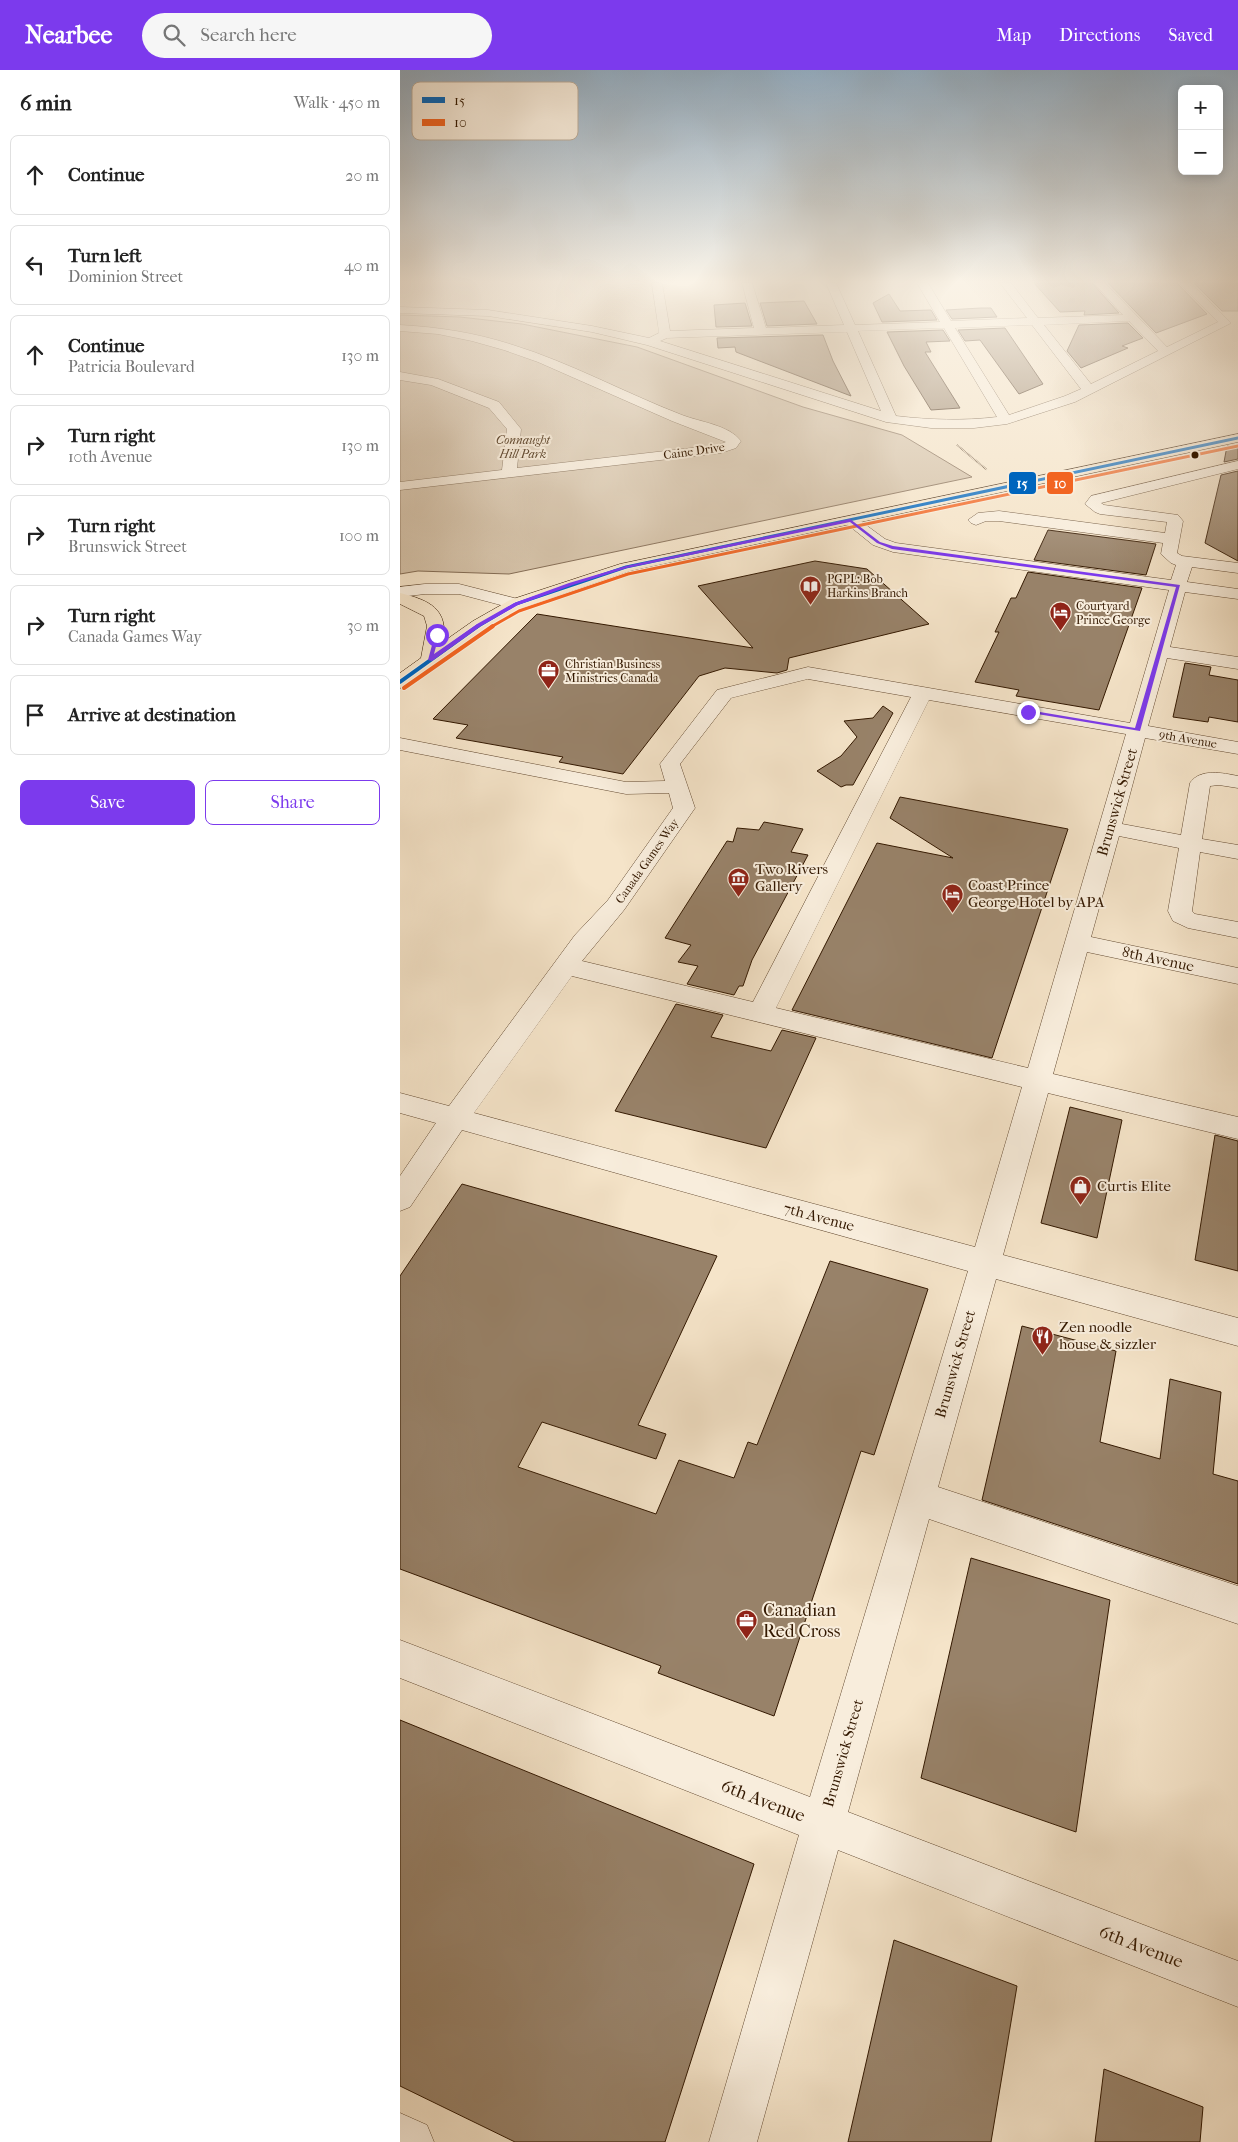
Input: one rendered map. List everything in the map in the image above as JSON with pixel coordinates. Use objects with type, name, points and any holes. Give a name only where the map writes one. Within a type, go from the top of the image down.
[{"type":"main road","points":[[400,682],[479,625],[516,604],[626,567],[1238,438]]},
{"type":"main road","points":[[400,598],[428,609],[435,616],[437,635],[430,660]]},
{"type":"street","points":[[421,380],[434,382],[494,405],[514,429],[510,473]]},
{"type":"street","name":"Caine Drive","points":[[400,486],[721,448],[731,445],[734,441],[722,433],[679,418],[594,380]]},
{"type":"street","points":[[768,380],[891,419],[931,424],[974,424],[1005,420],[1070,400],[1110,380]]},
{"type":"street","points":[[874,380],[891,419]]},
{"type":"street","points":[[981,380],[1005,420]]},
{"type":"street","points":[[1082,380],[1090,390]]},
{"type":"street","name":"Caine Drive","points":[[651,457],[664,452],[683,430],[683,424],[679,418]]},
{"type":"street","points":[[1238,465],[1094,501],[1093,504],[1100,508],[1173,518],[1175,521],[1169,554],[1177,560],[1182,573],[1238,594]]},
{"type":"street","points":[[976,520],[983,516],[998,516],[1172,539]]},
{"type":"street","points":[[850,520],[879,542],[892,547],[1182,573],[1238,568]]},
{"type":"street","name":"Brunswick Street","points":[[733,2142],[984,1262],[1078,942],[1182,573]]},
{"type":"street","points":[[400,592],[425,589],[459,590],[516,604]]},
{"type":"street","points":[[1160,651],[1238,663]]},
{"type":"street","name":"Canada Games Way","points":[[400,1199],[455,1118],[584,941],[616,905],[684,808],[670,764],[724,694],[808,672],[1138,730]]},
{"type":"street","points":[[761,1012],[924,692]]},
{"type":"street","name":"9th Avenue","points":[[1138,730],[1236,747]]},
{"type":"street","points":[[400,744],[626,788],[677,788]]},
{"type":"street","points":[[1236,747],[1234,781],[1214,778],[1205,779],[1200,783],[1181,916],[1188,920],[1238,930]]},
{"type":"street","points":[[1110,828],[1238,852]]},
{"type":"street","name":"8th Avenue","points":[[1078,942],[1238,976]]},
{"type":"street","points":[[566,966],[761,1012],[1037,1082],[1238,1128]]},
{"type":"street","name":"7th Avenue","points":[[400,1103],[1238,1332]]},
{"type":"street","points":[[917,1497],[1238,1605]]},
{"type":"street","name":"6th Avenue","points":[[400,1659],[1238,1984]]},
{"type":"street","points":[[400,2137],[410,2142]]},
{"type":"green space","name":"Connaught Hill Park","points":[[400,380],[727,380],[803,407],[902,435],[972,477],[509,574],[418,571],[400,574]]},
{"type":"building","points":[[808,380],[843,380],[851,396]]},
{"type":"building","points":[[912,380],[942,380],[960,408],[931,410]]},
{"type":"building","points":[[1009,380],[1040,380],[1043,384],[1019,394]]},
{"type":"building","points":[[1227,446],[1238,448],[1238,459],[1224,462]]},
{"type":"building","points":[[1238,471],[1238,561],[1205,543],[1221,475]]},
{"type":"building","points":[[1048,530],[1156,544],[1146,575],[1034,560]]},
{"type":"building","points":[[815,561],[867,569],[929,624],[789,658],[787,670],[777,673],[725,668],[699,676],[623,774],[559,762],[563,757],[456,738],[468,725],[433,719],[537,614],[753,648],[698,586]]},
{"type":"building","points":[[1028,572],[1142,588],[1099,710],[1016,696],[1019,690],[975,682],[999,632],[995,632],[1011,598],[1016,598]]},
{"type":"building","points":[[1185,663],[1211,667],[1209,675],[1238,680],[1238,722],[1209,717],[1208,722],[1173,717]]},
{"type":"building","points":[[883,706],[893,713],[853,785],[841,787],[817,771],[841,756],[857,737],[844,721],[873,718]]},
{"type":"building","points":[[900,797],[1068,829],[992,1058],[792,1010],[877,843],[953,858],[890,818]]},
{"type":"building","name":"Two Rivers Gallery","points":[[764,822],[803,829],[791,852],[808,855],[752,960],[743,986],[739,986],[734,995],[687,984],[698,966],[678,962],[691,945],[665,938],[727,841],[733,842],[737,828],[759,830]]},
{"type":"building","points":[[676,1004],[723,1015],[711,1037],[771,1051],[782,1030],[816,1038],[766,1148],[615,1111]]},
{"type":"building","points":[[1070,1107],[1122,1120],[1097,1238],[1041,1223]]},
{"type":"building","points":[[1215,1135],[1238,1141],[1238,1271],[1195,1260]]},
{"type":"building","points":[[462,1184],[717,1256],[638,1425],[666,1434],[656,1459],[542,1422],[518,1467],[656,1514],[679,1460],[734,1478],[748,1442],[757,1445],[830,1261],[928,1289],[874,1455],[861,1451],[774,1716],[658,1673],[661,1666],[400,1569],[400,1276]]},
{"type":"building","points":[[1022,1326],[1116,1351],[1100,1442],[1160,1459],[1170,1379],[1221,1392],[1213,1474],[1238,1481],[1238,1584],[982,1500]]},
{"type":"building","points":[[971,1558],[1110,1600],[1076,1832],[921,1778]]},
{"type":"building","points":[[400,1720],[754,1864],[665,2142],[515,2142],[400,2086]]},
{"type":"building","points":[[894,1940],[1017,1986],[991,2142],[848,2142]]},
{"type":"building","points":[[1104,2069],[1203,2107],[1200,2142],[1095,2142]]},
{"type":"transit line","name":"15","points":[[400,682],[479,625],[516,604],[626,567],[1238,438]]},
{"type":"transit line","name":"10","points":[[404,688],[483,631],[519,611],[628,574],[1238,446]]},
{"type":"place","name":"PGPL: Bob Harkins Branch","points":[[811,605]]},
{"type":"place","name":"Courtyard Prince George","points":[[1060,632]]},
{"type":"place","name":"Christian Business Ministries Canada","points":[[549,690]]},
{"type":"place","name":"Two Rivers Gallery","points":[[739,897]]},
{"type":"place","name":"Coast Prince George Hotel by APA","points":[[952,913]]},
{"type":"place","name":"Curtis Elite","points":[[1081,1205]]},
{"type":"place","name":"Zen noodle house & sizzler","points":[[1043,1355]]},
{"type":"place","name":"Canadian Red Cross","points":[[747,1639]]},
{"type":"route","points":[[437,635],[430,660],[479,625],[516,604],[571,584],[626,567],[850,520],[879,542],[892,547],[956,554],[1178,586],[1138,730],[1028,712]]}]
